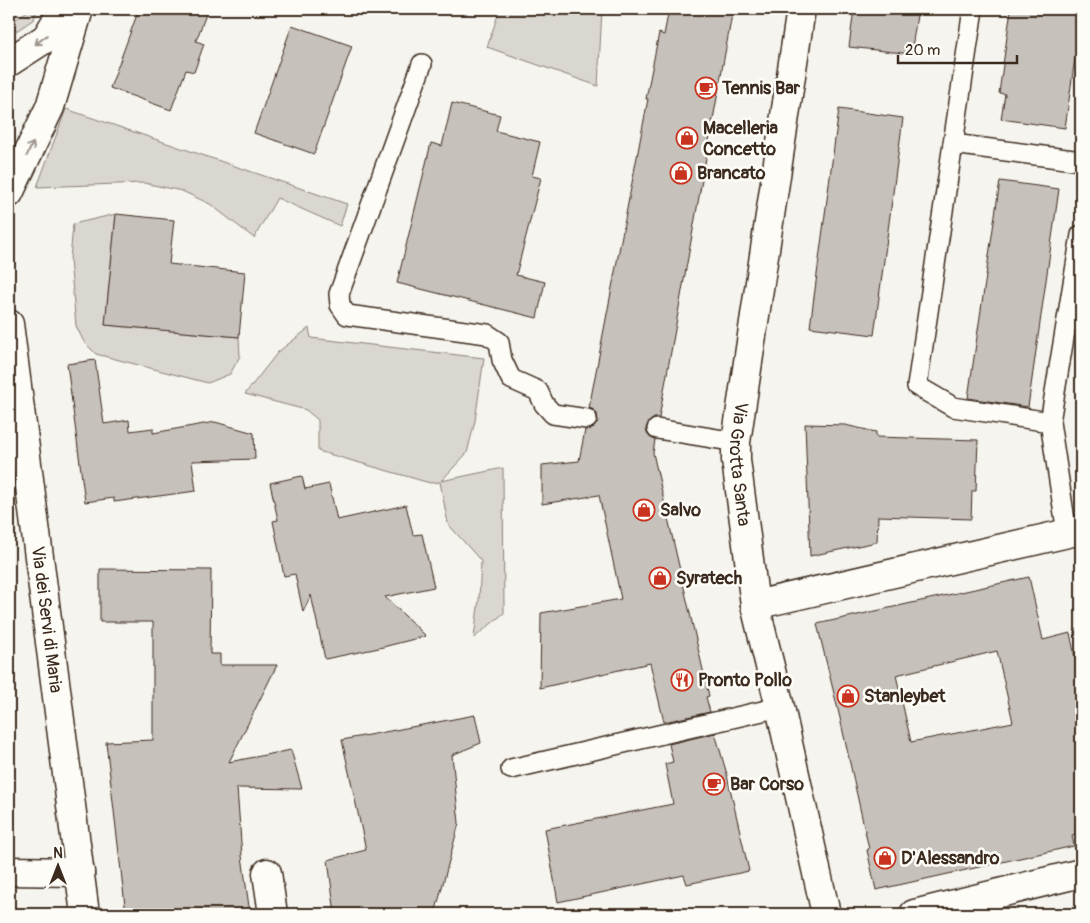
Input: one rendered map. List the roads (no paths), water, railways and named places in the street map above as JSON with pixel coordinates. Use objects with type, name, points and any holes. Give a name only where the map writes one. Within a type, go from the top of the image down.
[{"type":"street","points":[[9,62],[46,38],[64,9]]},
{"type":"street","points":[[9,193],[50,107],[79,9]]},
{"type":"street","name":"Via Grotta Santa","points":[[801,9],[736,442],[736,460],[755,605],[780,707],[826,914]]},
{"type":"street","name":"Via dei Servi di Maria","points":[[9,324],[85,914]]},
{"type":"street","points":[[755,605],[1074,532]]},
{"type":"street","points":[[9,871],[80,872]]},
{"type":"street","points":[[914,914],[1081,872]]},
{"type":"street","points":[[267,873],[273,914]]},
{"type":"lane","points":[[973,9],[917,386],[953,407],[1050,422]]},
{"type":"lane","points":[[422,64],[339,294],[340,306],[347,315],[487,334],[499,342],[502,360],[511,379],[538,391],[544,404],[553,414],[587,419]]},
{"type":"lane","points":[[953,144],[1081,161]]},
{"type":"lane","points":[[1074,532],[1050,422],[1081,235]]},
{"type":"lane","points":[[657,429],[736,442]]},
{"type":"lane","points":[[511,768],[780,707]]},
{"type":"place","name":"Tennis Bar","points":[[706,88]]},
{"type":"place","name":"Macelleria Concetto","points":[[687,138]]},
{"type":"place","name":"Brancato","points":[[681,173]]},
{"type":"place","name":"Salvo","points":[[644,510]]},
{"type":"place","name":"Syratech","points":[[660,578]]},
{"type":"place","name":"Pronto Pollo","points":[[682,680]]},
{"type":"place","name":"Stanleybet","points":[[848,696]]},
{"type":"place","name":"Bar Corso","points":[[714,784]]},
{"type":"place","name":"D'Alessandro","points":[[885,858]]}]
